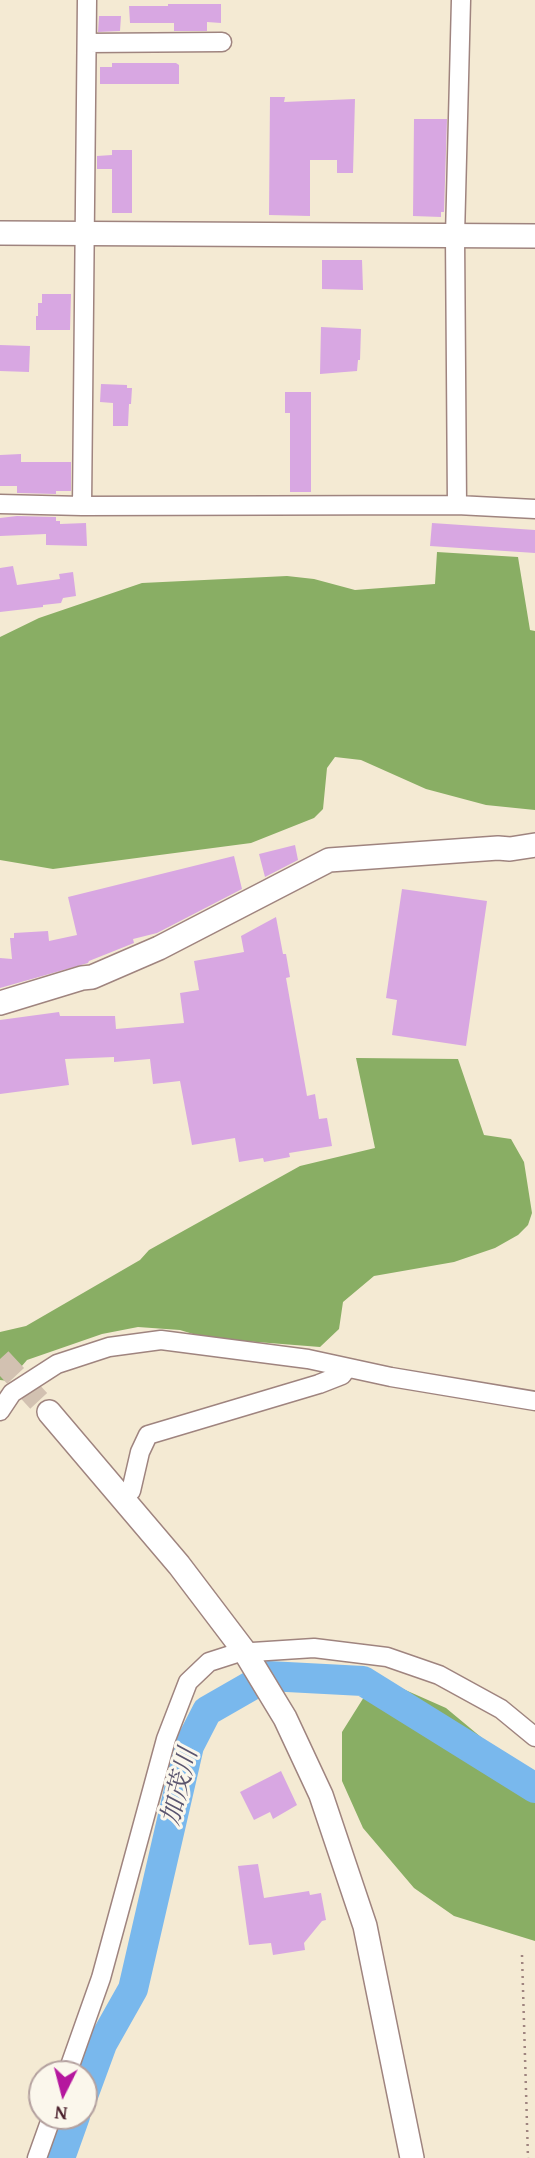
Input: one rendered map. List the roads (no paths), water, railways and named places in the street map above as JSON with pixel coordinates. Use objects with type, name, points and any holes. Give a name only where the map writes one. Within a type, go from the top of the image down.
[{"type":"street","points":[[82,506],[87,0]]},
{"type":"street","points":[[457,505],[455,236],[461,0]]},
{"type":"street","points":[[86,43],[222,42]]},
{"type":"street","points":[[0,233],[535,236]]},
{"type":"street","points":[[0,503],[82,506],[457,505],[535,509]]},
{"type":"street","points":[[0,1003],[92,977],[159,948],[329,860],[510,849],[535,845]]},
{"type":"street","points":[[0,1411],[6,1392],[57,1364],[109,1347],[161,1340],[308,1359],[346,1369],[535,1401]]},
{"type":"street","points":[[122,1497],[131,1491],[140,1452],[148,1435],[319,1384],[342,1375],[346,1369]]},
{"type":"street","points":[[49,1412],[179,1565],[246,1653],[285,1718],[321,1796],[365,1926],[412,2158]]},
{"type":"street","points":[[72,2060],[101,1978],[166,1739],[188,1682],[209,1662],[246,1653],[314,1648],[387,1657],[439,1675],[500,1709],[535,1737]]},
{"type":"street","points":[[37,2158],[47,2130]]},
{"type":"waterway","name":"加茂川","points":[[96,2060],[102,2044],[133,1989],[189,1746],[207,1711],[268,1676],[363,1681],[535,1788]]},
{"type":"waterway","name":"加茂川","points":[[60,2158],[70,2130]]},
{"type":"tunnel","points":[[0,1359],[49,1412]]}]
